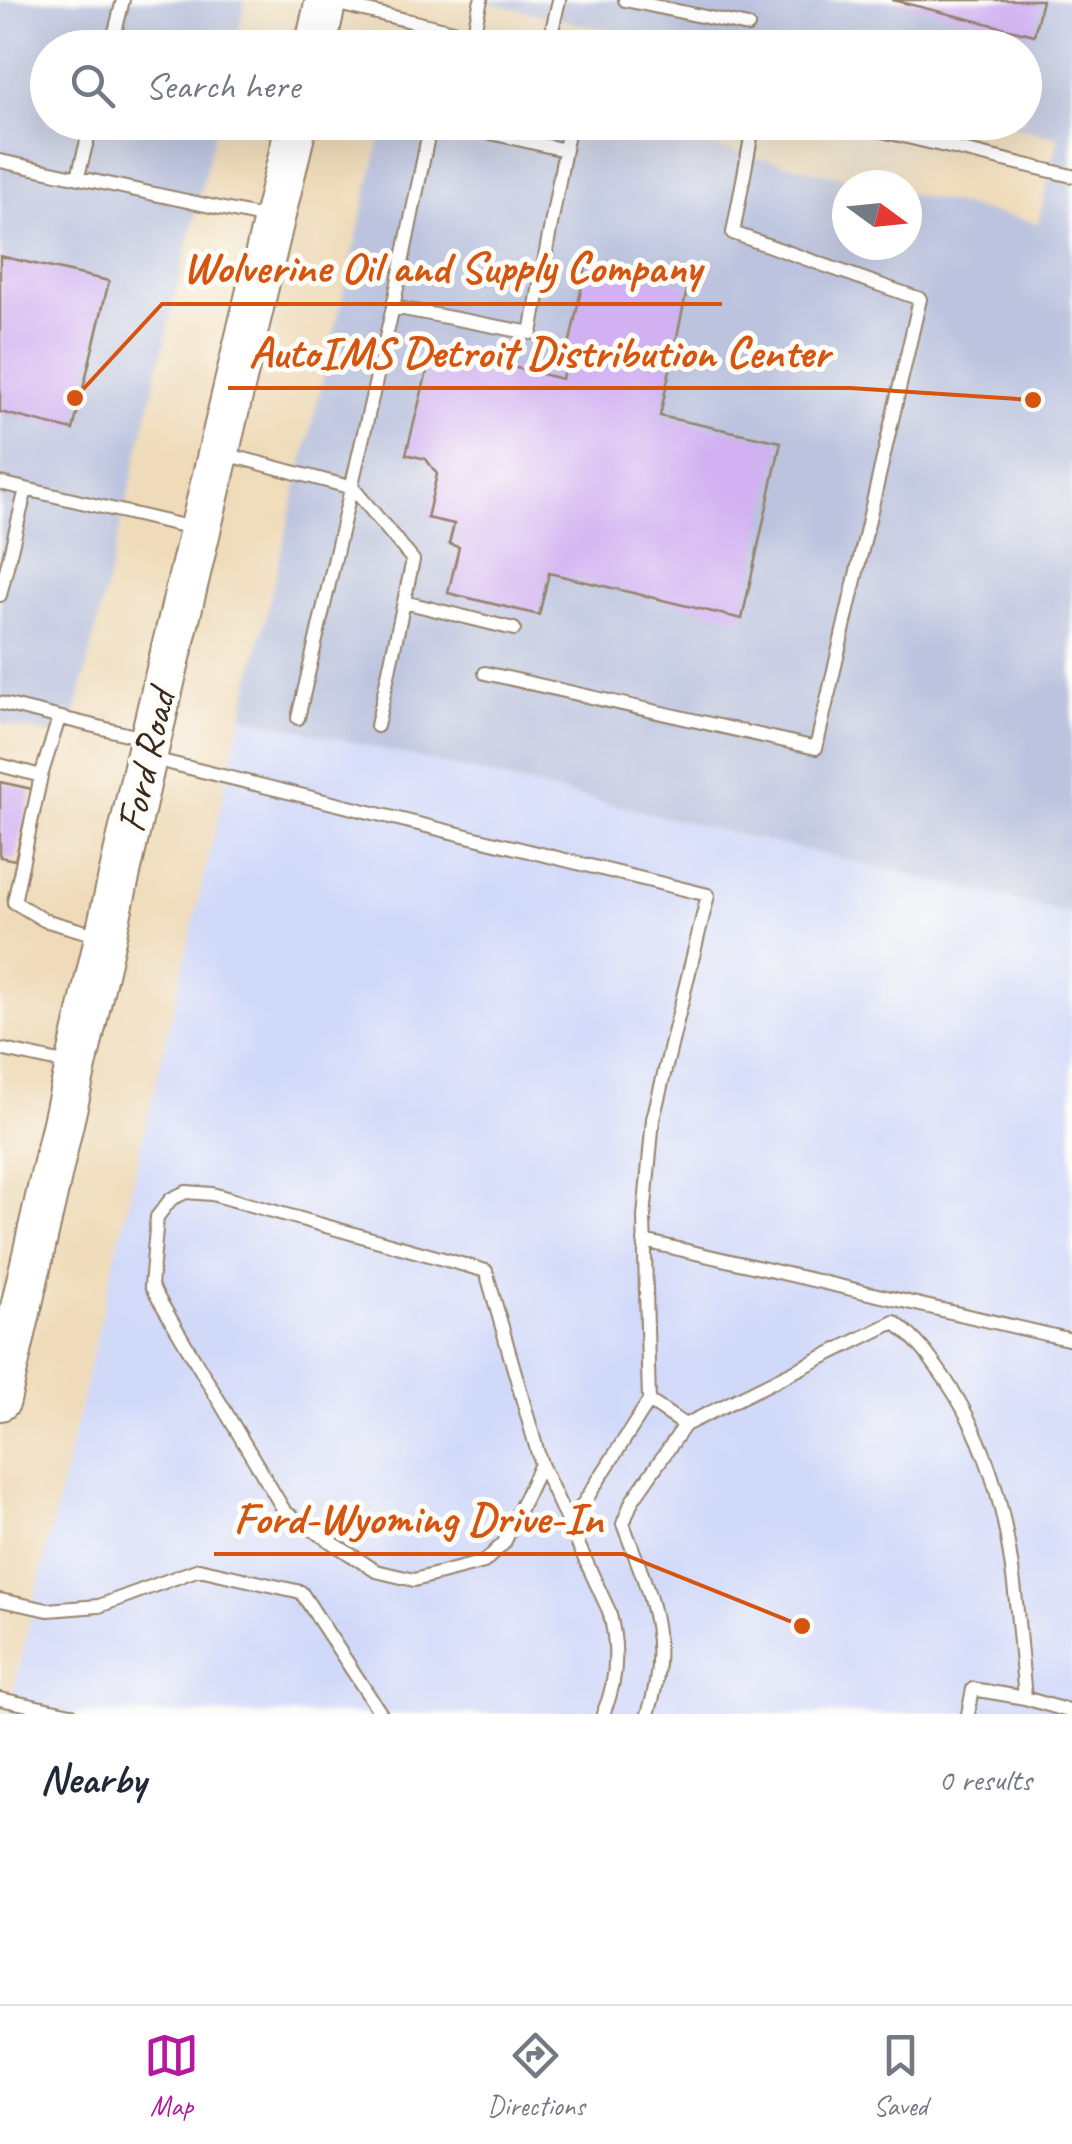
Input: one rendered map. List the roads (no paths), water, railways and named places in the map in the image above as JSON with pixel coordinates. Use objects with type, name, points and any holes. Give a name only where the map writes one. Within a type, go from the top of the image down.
[{"type":"main road","points":[[319,30],[326,1]]},
{"type":"main road","name":"Ford Road","points":[[0,1400],[148,749],[293,140]]},
{"type":"lane","points":[[116,30],[123,0]]},
{"type":"lane","points":[[474,30],[481,0]]},
{"type":"lane","points":[[552,30],[560,0]]},
{"type":"lane","points":[[624,0],[748,26]]},
{"type":"lane","points":[[326,1],[455,30]]},
{"type":"lane","points":[[78,176],[87,140]]},
{"type":"lane","points":[[298,718],[353,488],[427,140]]},
{"type":"lane","points":[[521,140],[565,150]]},
{"type":"lane","points":[[393,307],[530,333],[567,140]]},
{"type":"lane","points":[[486,673],[816,748],[920,299],[733,234],[751,140]]},
{"type":"lane","points":[[920,140],[1072,176]]},
{"type":"lane","points":[[0,161],[274,219]]},
{"type":"lane","points":[[218,452],[353,488],[413,560],[377,726]]},
{"type":"lane","points":[[0,482],[200,530]]},
{"type":"lane","points":[[0,596],[26,488]]},
{"type":"lane","points":[[404,602],[514,628]]},
{"type":"lane","points":[[0,703],[59,718],[148,749],[708,895],[653,1119],[646,1173],[649,1401],[569,1526]]},
{"type":"lane","points":[[14,902],[41,776],[59,718]]},
{"type":"lane","points":[[0,766],[41,776]]},
{"type":"lane","points":[[0,896],[44,920],[105,938]]},
{"type":"lane","points":[[0,1049],[76,1066]]},
{"type":"lane","points":[[541,1464],[504,1543],[484,1562],[414,1580],[376,1572],[285,1512],[150,1286],[158,1217],[170,1198],[186,1192],[212,1194],[486,1270],[541,1464],[609,1612],[616,1637],[612,1694],[603,1714]]},
{"type":"lane","points":[[644,1241],[1072,1340]]},
{"type":"lane","points":[[893,1299],[894,1322]]},
{"type":"lane","points":[[648,1714],[659,1682],[657,1616],[624,1524],[632,1501],[684,1424],[894,1322]]},
{"type":"lane","points":[[894,1322],[918,1340],[965,1409],[989,1464],[1010,1542],[1025,1698]]},
{"type":"lane","points":[[649,1401],[684,1424]]},
{"type":"lane","points":[[0,1600],[48,1610],[99,1606],[199,1569],[301,1592],[381,1714]]},
{"type":"lane","points":[[968,1714],[973,1689],[1025,1698],[1072,1712]]},
{"type":"lane","points":[[0,1699],[71,1714]]},
{"type":"place","name":"Wolverine Oil and Supply Company","points":[[75,398]]},
{"type":"place","name":"AutoIMS Detroit Distribution Center","points":[[1033,400]]},
{"type":"place","name":"Ford-Wyoming Drive-In","points":[[802,1626]]}]
